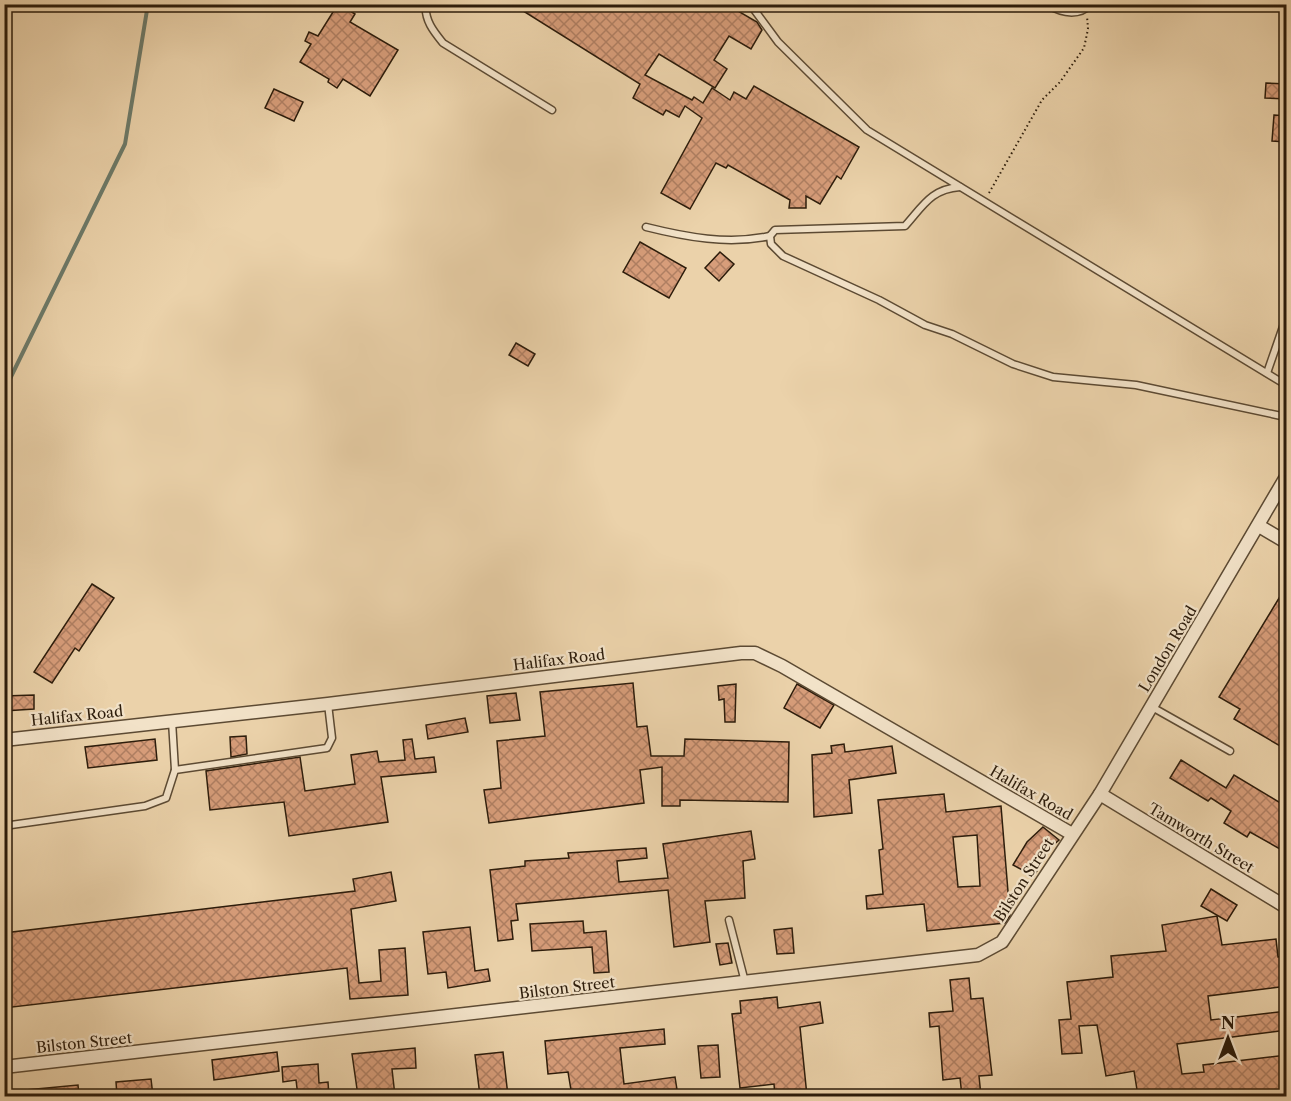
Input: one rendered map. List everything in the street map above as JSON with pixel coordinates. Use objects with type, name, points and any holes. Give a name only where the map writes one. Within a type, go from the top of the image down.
[{"type":"street","name":"London Road","points":[[1072,834],[1100,794],[1287,477]]},
{"type":"street","points":[[1259,526],[1287,542]]},
{"type":"street","name":"Halifax Road","points":[[4,740],[328,704],[741,652],[755,653],[782,666],[1072,834]]},
{"type":"street","name":"Tamworth Street","points":[[1100,794],[1287,907]]},
{"type":"street","name":"Bilston Street","points":[[4,1067],[978,955],[990,951],[1002,942],[1072,834]]},
{"type":"lane","points":[[426,4],[425,12],[432,29],[443,43],[552,110]]},
{"type":"lane","points":[[750,4],[777,42],[867,130],[1287,385]]},
{"type":"lane","points":[[1046,4],[1056,10],[1072,14],[1086,10],[1092,4]]},
{"type":"lane","points":[[646,227],[681,236],[731,241],[770,236],[775,230],[904,226],[922,203],[933,195],[946,188],[960,187]]},
{"type":"lane","points":[[770,236],[771,244],[783,256],[879,300],[925,325],[952,334],[1013,363],[1053,377],[1136,385],[1287,417]]},
{"type":"lane","points":[[1267,373],[1287,318]]},
{"type":"lane","points":[[175,770],[327,748],[332,738],[328,704]]},
{"type":"lane","points":[[1152,707],[1230,751]]},
{"type":"lane","points":[[4,826],[145,806],[166,798],[175,770],[172,721]]},
{"type":"lane","points":[[729,920],[746,982]]},
{"type":"path","points":[[984,201],[1042,100],[1060,82],[1084,48],[1088,29],[1086,10]]},
{"type":"building","points":[[338,4],[350,4],[347,9],[355,14],[350,22],[398,50],[370,96],[343,79],[337,88],[328,82],[329,79],[300,62],[311,44],[305,41],[309,32],[318,36]]},
{"type":"building","points":[[512,4],[726,4],[757,22],[762,30],[751,49],[729,36],[714,60],[727,69],[715,88],[659,54],[645,75],[692,100],[694,97],[703,103],[712,88],[730,100],[734,92],[746,99],[754,86],[859,147],[841,179],[837,176],[820,204],[806,196],[806,208],[789,208],[790,200],[728,165],[726,168],[716,163],[690,209],[661,193],[702,118],[685,106],[679,117],[666,110],[663,115],[633,98],[640,84]]},
{"type":"building","points":[[1266,83],[1287,84],[1287,99],[1265,98]]},
{"type":"building","points":[[274,89],[303,102],[294,121],[265,108]]},
{"type":"building","points":[[1274,115],[1287,116],[1287,142],[1272,141]]},
{"type":"building","points":[[640,242],[686,268],[669,298],[623,272]]},
{"type":"building","points":[[720,252],[734,264],[719,281],[705,268]]},
{"type":"building","points":[[516,343],[535,354],[528,366],[509,355]]},
{"type":"building","points":[[92,584],[114,598],[79,651],[75,648],[52,683],[34,672]]},
{"type":"building","points":[[1287,585],[1287,750],[1234,719],[1240,709],[1219,697]]},
{"type":"building","points":[[633,683],[637,727],[647,726],[651,756],[684,756],[685,739],[789,742],[788,802],[680,800],[680,806],[662,806],[662,767],[640,770],[644,803],[489,823],[484,790],[501,788],[497,741],[545,736],[540,692]]},
{"type":"building","points":[[736,684],[735,722],[725,722],[724,699],[719,700],[718,686]]},
{"type":"building","points":[[797,684],[834,705],[820,728],[784,708]]},
{"type":"building","points":[[516,693],[520,720],[490,723],[487,696]]},
{"type":"building","points":[[34,695],[34,709],[4,711],[4,696]]},
{"type":"building","points":[[465,718],[468,732],[428,739],[426,725]]},
{"type":"building","points":[[246,736],[247,754],[231,757],[230,737]]},
{"type":"building","points":[[155,739],[157,760],[88,768],[85,747]]},
{"type":"building","points":[[412,739],[415,759],[434,757],[436,772],[381,777],[388,822],[289,836],[284,802],[210,810],[206,771],[300,757],[305,791],[355,784],[351,755],[377,751],[379,762],[405,760],[403,740]]},
{"type":"building","points":[[844,744],[845,752],[892,746],[896,773],[849,780],[852,813],[814,817],[812,755],[832,753],[831,746]]},
{"type":"building","points":[[1181,760],[1226,788],[1234,775],[1287,807],[1287,853],[1250,832],[1247,837],[1224,823],[1231,811],[1211,798],[1208,801],[1170,778]]},
{"type":"building","points":[[944,794],[946,812],[1001,806],[1010,916],[1005,923],[927,931],[924,904],[867,909],[866,896],[883,894],[879,850],[883,849],[878,800]],"holes":[[[977,835],[980,886],[958,887],[953,837]]]},
{"type":"building","points":[[1043,827],[1059,840],[1050,848],[1034,876],[1013,865],[1027,842]]},
{"type":"building","points":[[751,831],[755,859],[743,861],[745,898],[705,901],[710,942],[674,947],[668,890],[516,904],[518,920],[511,921],[513,939],[498,941],[490,870],[525,866],[525,861],[569,858],[568,853],[646,848],[647,858],[617,861],[619,882],[668,878],[663,844]]},
{"type":"building","points":[[391,872],[396,901],[351,909],[359,983],[381,981],[379,950],[405,948],[408,995],[350,999],[347,968],[4,1008],[4,933],[355,891],[353,879]]},
{"type":"building","points":[[1211,889],[1237,905],[1227,921],[1201,906]]},
{"type":"building","points":[[1217,916],[1222,945],[1276,939],[1278,957],[1287,956],[1287,986],[1208,996],[1211,1020],[1287,1011],[1287,1030],[1177,1044],[1182,1074],[1204,1072],[1203,1065],[1287,1055],[1287,1096],[1138,1096],[1134,1071],[1106,1076],[1097,1025],[1079,1026],[1082,1053],[1062,1054],[1059,1020],[1071,1019],[1067,982],[1113,977],[1111,956],[1166,951],[1162,925]]},
{"type":"building","points":[[583,921],[584,933],[606,931],[609,972],[594,973],[592,947],[532,951],[530,924]]},
{"type":"building","points":[[470,927],[475,971],[488,969],[490,981],[448,988],[446,972],[428,974],[423,932]]},
{"type":"building","points":[[792,928],[794,953],[777,954],[774,930]]},
{"type":"building","points":[[728,943],[732,963],[720,965],[716,944]]},
{"type":"building","points":[[969,978],[971,999],[983,998],[992,1075],[979,1076],[981,1096],[962,1096],[960,1078],[943,1080],[939,1026],[930,1027],[929,1013],[953,1011],[950,980]]},
{"type":"building","points":[[777,997],[778,1008],[820,1002],[823,1023],[800,1027],[807,1096],[775,1096],[774,1084],[740,1088],[732,1014],[741,1013],[740,1001]]},
{"type":"building","points":[[664,1029],[665,1044],[620,1048],[624,1084],[675,1077],[678,1096],[572,1096],[568,1072],[548,1074],[545,1041]]},
{"type":"building","points":[[718,1045],[720,1077],[701,1078],[698,1046]]},
{"type":"building","points":[[415,1048],[416,1068],[392,1069],[395,1096],[358,1096],[352,1054]]},
{"type":"building","points":[[277,1052],[279,1071],[214,1080],[212,1060]]},
{"type":"building","points":[[503,1052],[508,1096],[480,1096],[475,1055]]},
{"type":"building","points":[[318,1064],[319,1083],[328,1082],[329,1096],[298,1096],[296,1080],[283,1082],[282,1067]]},
{"type":"building","points":[[151,1079],[153,1096],[117,1096],[116,1082]]},
{"type":"building","points":[[78,1085],[79,1096],[26,1096],[26,1090]]},
{"type":"waterway","points":[[4,391],[125,144],[148,4]]}]
